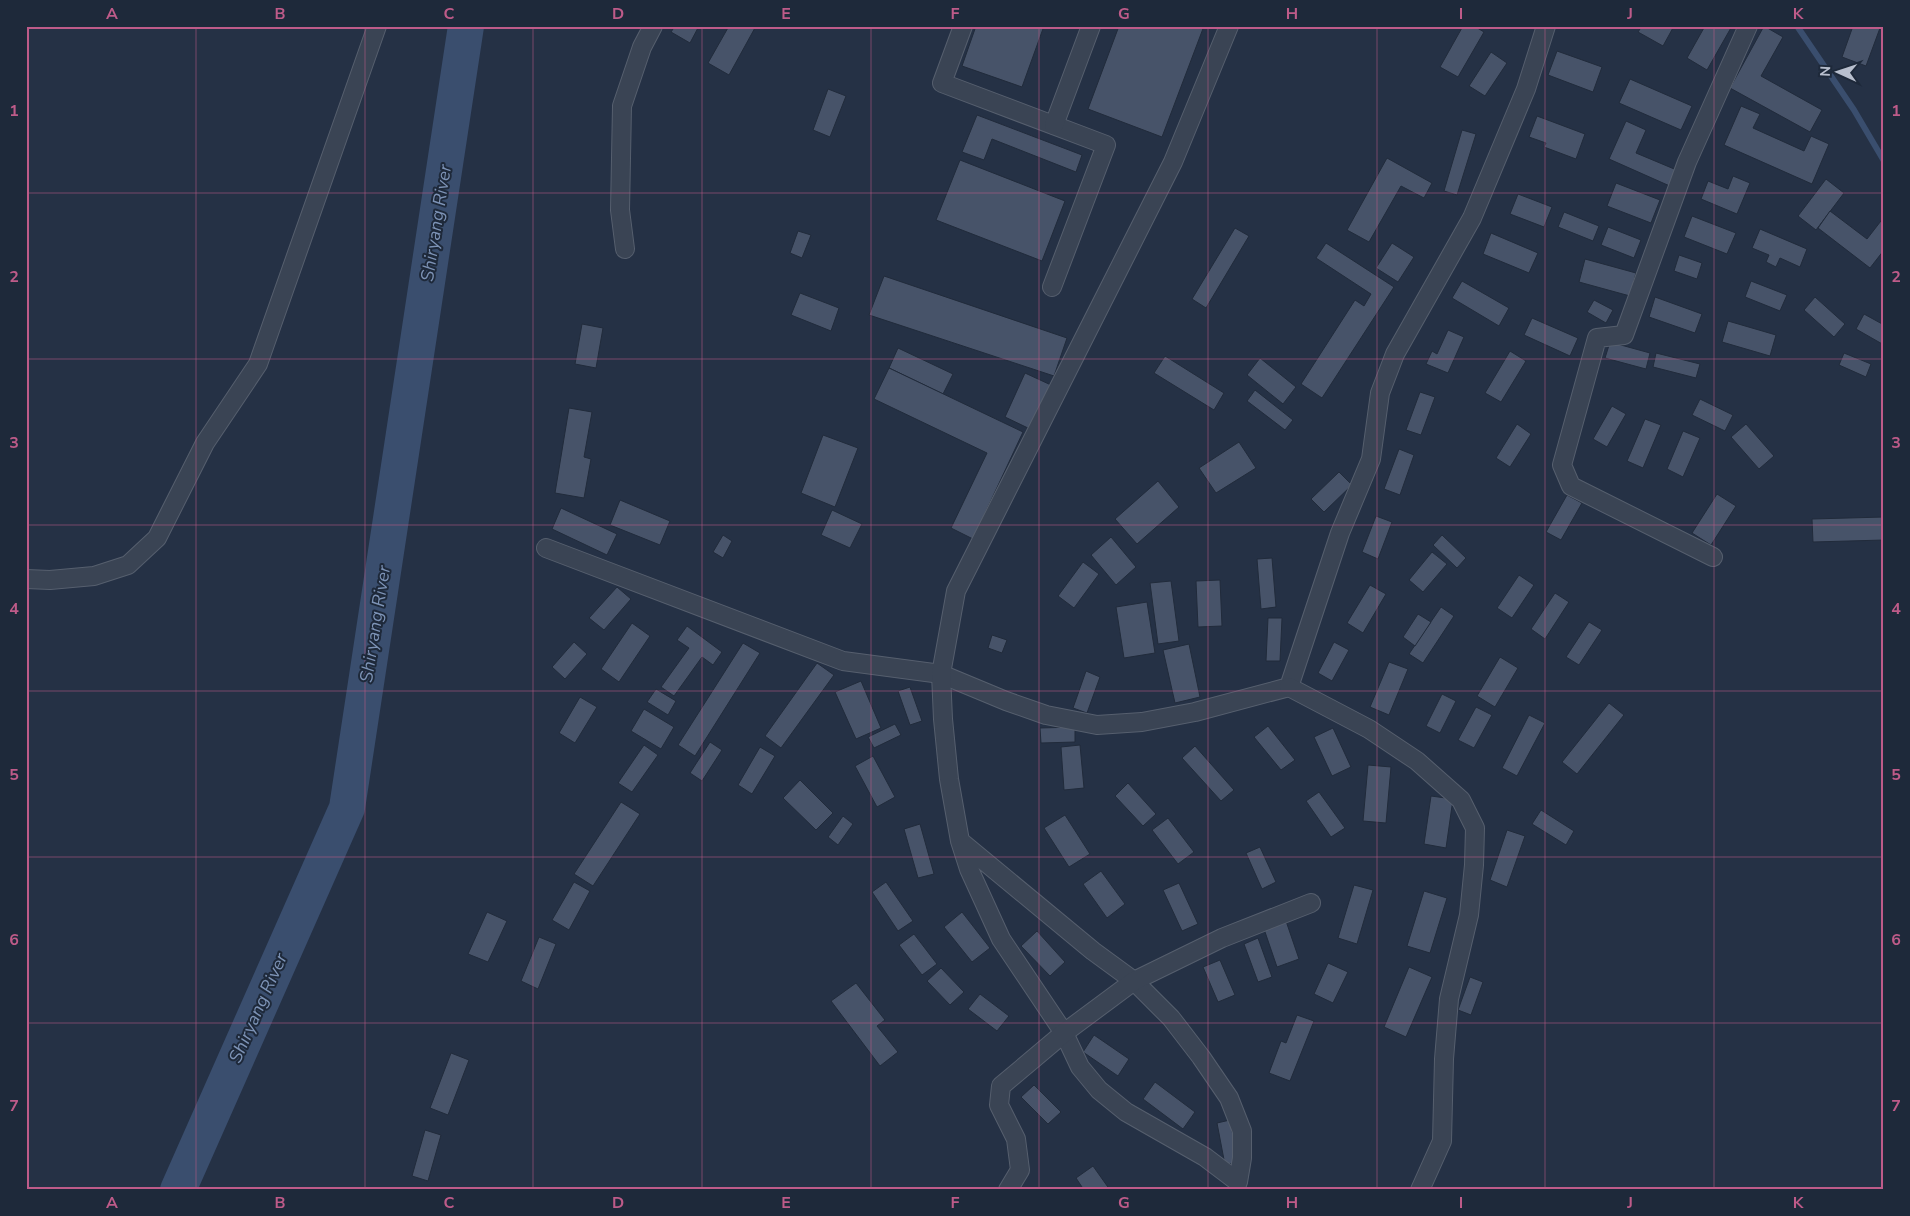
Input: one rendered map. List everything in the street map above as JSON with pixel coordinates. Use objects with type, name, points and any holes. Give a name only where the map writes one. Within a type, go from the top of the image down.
[{"type":"street","points":[[26,578],[50,580],[94,576],[128,565],[157,538],[205,443],[258,364],[378,26]]},
{"type":"street","points":[[625,249],[620,210],[622,106],[642,47],[653,26]]},
{"type":"street","points":[[963,26],[942,83],[1106,146],[1052,287]]},
{"type":"street","points":[[1054,125],[1091,26]]},
{"type":"street","points":[[960,841],[1093,951],[1134,981],[1171,1018],[1229,1098],[1242,1131],[1242,1158],[1238,1182],[1205,1157],[1126,1112],[1099,1090],[1080,1067],[1064,1033],[1000,939],[969,869],[960,841],[949,779],[941,674],[956,591],[1173,162],[1229,26]]},
{"type":"street","points":[[1289,687],[1340,534],[1371,459],[1380,394],[1395,354],[1472,218],[1526,89],[1546,26]]},
{"type":"street","points":[[1713,557],[1571,486],[1562,465],[1597,338],[1624,335],[1687,162],[1748,26]]},
{"type":"street","points":[[546,548],[843,661],[941,674],[1006,701],[1046,714],[1097,725],[1142,722],[1289,687],[1369,729],[1417,761],[1461,800],[1475,828],[1474,865],[1468,915],[1449,999],[1444,1059],[1442,1142],[1420,1190]]},
{"type":"street","points":[[1008,1190],[1020,1170],[1016,1139],[999,1105],[1001,1086],[1064,1033],[1134,981],[1222,938],[1311,903]]},
{"type":"building","points":[[675,26],[699,26],[690,43],[671,32]]},
{"type":"building","points":[[729,26],[756,26],[729,75],[708,63]]},
{"type":"building","points":[[976,26],[1044,26],[1022,87],[962,66]]},
{"type":"building","points":[[1119,26],[1204,26],[1162,137],[1088,109]]},
{"type":"building","points":[[1463,26],[1474,26],[1484,32],[1458,77],[1440,67]]},
{"type":"building","points":[[1642,26],[1674,26],[1663,46],[1638,32]]},
{"type":"building","points":[[1705,26],[1732,26],[1707,70],[1687,58]]},
{"type":"building","points":[[1764,26],[1783,37],[1761,76],[1822,110],[1810,132],[1730,88]]},
{"type":"building","points":[[1853,26],[1874,26],[1880,28],[1866,66],[1842,57]]},
{"type":"building","points":[[1557,51],[1602,67],[1593,92],[1548,75]]},
{"type":"building","points":[[1491,52],[1507,63],[1485,96],[1469,86]]},
{"type":"building","points":[[1630,79],[1692,106],[1681,130],[1619,103]]},
{"type":"building","points":[[828,89],[846,96],[830,137],[813,130]]},
{"type":"building","points":[[1741,106],[1760,114],[1753,128],[1804,151],[1811,136],[1829,144],[1812,184],[1724,145]]},
{"type":"building","points":[[977,115],[1082,155],[1076,172],[992,139],[984,160],[962,152]]},
{"type":"building","points":[[1537,116],[1585,134],[1576,159],[1544,147],[1546,143],[1529,137]]},
{"type":"building","points":[[1626,121],[1646,130],[1636,153],[1679,171],[1672,187],[1609,159]]},
{"type":"building","points":[[1462,130],[1476,134],[1457,195],[1444,191]]},
{"type":"building","points":[[1387,158],[1432,183],[1424,198],[1401,186],[1369,242],[1347,230]]},
{"type":"building","points":[[960,160],[1065,201],[1042,261],[936,220]]},
{"type":"building","points":[[1733,176],[1750,183],[1737,214],[1701,199],[1708,181],[1728,189]]},
{"type":"building","points":[[1826,179],[1844,193],[1816,230],[1798,216]]},
{"type":"building","points":[[1616,183],[1660,200],[1651,223],[1607,206]]},
{"type":"building","points":[[1518,194],[1552,207],[1544,227],[1510,214]]},
{"type":"building","points":[[1830,211],[1867,239],[1884,217],[1884,250],[1870,268],[1818,228]]},
{"type":"building","points":[[1564,212],[1599,226],[1593,241],[1558,227]]},
{"type":"building","points":[[1692,216],[1736,233],[1727,254],[1684,237]]},
{"type":"building","points":[[1608,227],[1641,240],[1634,258],[1601,245]]},
{"type":"building","points":[[1235,228],[1249,236],[1206,308],[1192,299]]},
{"type":"building","points":[[1760,229],[1807,249],[1800,267],[1780,258],[1776,267],[1766,262],[1769,255],[1752,248]]},
{"type":"building","points":[[798,231],[811,235],[802,258],[790,253]]},
{"type":"building","points":[[1491,233],[1538,253],[1529,273],[1483,254]]},
{"type":"building","points":[[1326,243],[1394,287],[1322,398],[1301,384],[1355,300],[1364,306],[1371,294],[1316,258]]},
{"type":"building","points":[[1392,243],[1414,257],[1398,282],[1376,268]]},
{"type":"building","points":[[1679,255],[1702,263],[1697,279],[1674,271]]},
{"type":"building","points":[[1585,259],[1636,273],[1630,296],[1579,282]]},
{"type":"building","points":[[884,276],[1067,338],[1054,376],[869,315]]},
{"type":"building","points":[[1462,281],[1509,308],[1499,326],[1452,298]]},
{"type":"building","points":[[1751,281],[1787,295],[1780,311],[1745,297]]},
{"type":"building","points":[[800,293],[839,308],[831,331],[791,315]]},
{"type":"building","points":[[1655,297],[1702,314],[1695,333],[1649,317]]},
{"type":"building","points":[[1815,297],[1845,324],[1834,337],[1804,310]]},
{"type":"building","points":[[1594,300],[1613,310],[1606,323],[1587,312]]},
{"type":"building","points":[[1864,314],[1884,325],[1884,345],[1856,329]]},
{"type":"building","points":[[1532,318],[1578,338],[1570,356],[1524,335]]},
{"type":"building","points":[[1728,321],[1776,335],[1770,356],[1722,342]]},
{"type":"building","points":[[582,324],[603,328],[596,368],[575,364]]},
{"type":"building","points":[[1448,330],[1464,337],[1448,373],[1426,364],[1432,351],[1437,354]]},
{"type":"building","points":[[1610,342],[1650,353],[1646,369],[1605,358]]},
{"type":"building","points":[[898,348],[953,374],[943,394],[889,368]]},
{"type":"building","points":[[1510,351],[1526,361],[1501,402],[1485,393]]},
{"type":"building","points":[[1656,353],[1700,364],[1696,378],[1653,367]]},
{"type":"building","points":[[1844,353],[1871,364],[1866,377],[1839,365]]},
{"type":"building","points":[[1165,356],[1224,393],[1214,410],[1154,373]]},
{"type":"building","points":[[1260,358],[1296,387],[1283,404],[1247,375]]},
{"type":"building","points":[[889,368],[1023,432],[973,539],[951,528],[987,453],[874,399]]},
{"type":"building","points":[[1025,373],[1051,385],[1030,429],[1005,417]]},
{"type":"building","points":[[1255,390],[1293,420],[1285,430],[1247,401]]},
{"type":"building","points":[[1420,392],[1435,397],[1421,435],[1406,430]]},
{"type":"building","points":[[1700,399],[1733,415],[1725,431],[1692,415]]},
{"type":"building","points":[[1612,406],[1626,414],[1607,447],[1593,439]]},
{"type":"building","points":[[569,408],[592,412],[584,457],[591,459],[584,498],[555,493]]},
{"type":"building","points":[[1645,419],[1661,425],[1643,468],[1627,461]]},
{"type":"building","points":[[1517,424],[1531,434],[1510,467],[1496,458]]},
{"type":"building","points":[[1746,424],[1774,456],[1759,469],[1731,437]]},
{"type":"building","points":[[1683,431],[1700,438],[1683,477],[1667,469]]},
{"type":"building","points":[[823,435],[858,448],[835,507],[801,493]]},
{"type":"building","points":[[1239,442],[1256,468],[1216,493],[1199,468]]},
{"type":"building","points":[[1399,449],[1414,455],[1400,495],[1384,489]]},
{"type":"building","points":[[1339,472],[1352,485],[1324,512],[1311,499]]},
{"type":"building","points":[[1158,481],[1179,507],[1137,544],[1115,519]]},
{"type":"building","points":[[1717,494],[1736,506],[1711,545],[1692,533]]},
{"type":"building","points":[[1567,495],[1582,503],[1561,540],[1546,532]]},
{"type":"building","points":[[620,500],[670,521],[660,545],[610,525]]},
{"type":"building","points":[[561,508],[617,534],[607,555],[552,529]]},
{"type":"building","points":[[832,510],[862,524],[850,548],[821,535]]},
{"type":"building","points":[[1376,516],[1392,522],[1378,559],[1362,552]]},
{"type":"building","points":[[1884,517],[1884,540],[1813,542],[1812,519]]},
{"type":"building","points":[[723,535],[732,541],[723,558],[713,552]]},
{"type":"building","points":[[1442,535],[1466,558],[1457,568],[1433,545]]},
{"type":"building","points":[[1111,537],[1136,567],[1116,585],[1091,555]]},
{"type":"building","points":[[1432,552],[1447,564],[1423,592],[1409,580]]},
{"type":"building","points":[[1272,558],[1276,607],[1261,609],[1257,559]]},
{"type":"building","points":[[1083,562],[1099,574],[1074,608],[1058,596]]},
{"type":"building","points":[[1519,575],[1534,585],[1512,618],[1497,608]]},
{"type":"building","points":[[1220,580],[1222,626],[1198,627],[1196,581]]},
{"type":"building","points":[[1171,581],[1179,641],[1158,644],[1150,583]]},
{"type":"building","points":[[1370,585],[1386,594],[1363,633],[1347,623]]},
{"type":"building","points":[[617,587],[631,599],[604,630],[589,618]]},
{"type":"building","points":[[1555,593],[1569,602],[1545,639],[1531,629]]},
{"type":"building","points":[[1147,602],[1155,653],[1124,658],[1116,607]]},
{"type":"building","points":[[1441,607],[1454,616],[1423,663],[1409,654]]},
{"type":"building","points":[[1418,614],[1431,622],[1415,646],[1403,637]]},
{"type":"building","points":[[1268,618],[1282,618],[1280,661],[1266,661]]},
{"type":"building","points":[[1589,622],[1602,630],[1579,665],[1566,657]]},
{"type":"building","points":[[632,623],[650,636],[619,682],[601,669]]},
{"type":"building","points":[[687,626],[722,652],[713,665],[702,657],[674,696],[661,687],[689,648],[677,640]]},
{"type":"building","points":[[992,635],[1007,640],[1002,653],[988,648]]},
{"type":"building","points":[[574,642],[587,654],[565,679],[552,667]]},
{"type":"building","points":[[1334,642],[1349,650],[1332,681],[1318,673]]},
{"type":"building","points":[[743,643],[760,653],[695,756],[678,745]]},
{"type":"building","points":[[1189,644],[1200,697],[1175,703],[1163,650]]},
{"type":"building","points":[[1500,657],[1518,668],[1495,707],[1477,696]]},
{"type":"building","points":[[1389,662],[1408,669],[1389,715],[1370,707]]},
{"type":"building","points":[[817,663],[834,675],[781,748],[765,736]]},
{"type":"building","points":[[1086,671],[1100,677],[1087,713],[1073,708]]},
{"type":"building","points":[[861,681],[881,728],[856,739],[835,692]]},
{"type":"building","points":[[910,687],[922,721],[910,725],[898,691]]},
{"type":"building","points":[[656,689],[676,701],[668,715],[647,702]]},
{"type":"building","points":[[1442,694],[1456,701],[1440,733],[1426,726]]},
{"type":"building","points":[[580,697],[597,707],[575,743],[559,733]]},
{"type":"building","points":[[1609,703],[1624,715],[1577,774],[1562,762]]},
{"type":"building","points":[[1476,707],[1492,715],[1474,748],[1458,740]]},
{"type":"building","points":[[644,709],[674,727],[661,749],[631,731]]},
{"type":"building","points":[[1529,715],[1545,723],[1517,776],[1502,768]]},
{"type":"building","points":[[895,724],[901,735],[874,748],[868,737]]},
{"type":"building","points":[[1268,726],[1295,760],[1281,770],[1254,737]]},
{"type":"building","points":[[1075,727],[1075,742],[1041,743],[1040,728]]},
{"type":"building","points":[[1333,728],[1351,767],[1332,776],[1314,737]]},
{"type":"building","points":[[710,742],[722,750],[702,781],[690,773]]},
{"type":"building","points":[[644,745],[658,755],[632,792],[618,783]]},
{"type":"building","points":[[1080,745],[1084,788],[1064,790],[1061,747]]},
{"type":"building","points":[[1195,746],[1234,790],[1221,801],[1182,758]]},
{"type":"building","points":[[760,747],[775,756],[752,794],[738,785]]},
{"type":"building","points":[[873,756],[895,797],[877,807],[855,766]]},
{"type":"building","points":[[1368,765],[1391,767],[1386,823],[1363,821]]},
{"type":"building","points":[[800,780],[833,813],[816,830],[783,798]]},
{"type":"building","points":[[1128,783],[1156,814],[1143,826],[1115,796]]},
{"type":"building","points":[[1319,792],[1345,828],[1331,837],[1306,801]]},
{"type":"building","points":[[1431,796],[1453,799],[1446,848],[1424,844]]},
{"type":"building","points":[[621,802],[640,814],[593,886],[574,874]]},
{"type":"building","points":[[1541,810],[1574,831],[1566,845],[1532,824]]},
{"type":"building","points":[[1065,815],[1090,854],[1069,867],[1044,828]]},
{"type":"building","points":[[843,816],[853,824],[838,845],[828,837]]},
{"type":"building","points":[[1168,818],[1194,852],[1178,864],[1152,830]]},
{"type":"building","points":[[920,824],[934,874],[918,878],[904,829]]},
{"type":"building","points":[[1507,830],[1525,836],[1507,887],[1490,880]]},
{"type":"building","points":[[1260,847],[1276,882],[1262,889],[1246,853]]},
{"type":"building","points":[[1101,871],[1125,904],[1107,918],[1083,884]]},
{"type":"building","points":[[574,882],[590,891],[569,930],[552,920]]},
{"type":"building","points":[[886,882],[913,921],[898,931],[872,892]]},
{"type":"building","points":[[1179,883],[1198,924],[1182,931],[1163,890]]},
{"type":"building","points":[[1354,885],[1373,890],[1357,944],[1338,938]]},
{"type":"building","points":[[1424,891],[1447,898],[1430,953],[1407,946]]},
{"type":"building","points":[[487,912],[507,921],[488,962],[468,954]]},
{"type":"building","points":[[962,912],[990,948],[972,962],[944,927]]},
{"type":"building","points":[[1286,921],[1299,959],[1277,967],[1264,929]]},
{"type":"building","points":[[1037,931],[1065,962],[1050,976],[1021,946]]},
{"type":"building","points":[[914,934],[937,964],[922,975],[899,945]]},
{"type":"building","points":[[539,937],[556,944],[538,989],[521,981]]},
{"type":"building","points":[[1258,938],[1272,977],[1258,982],[1244,944]]},
{"type":"building","points":[[1220,960],[1235,995],[1218,1002],[1203,967]]},
{"type":"building","points":[[1328,963],[1348,972],[1333,1003],[1314,994]]},
{"type":"building","points":[[1409,967],[1432,977],[1406,1037],[1384,1027]]},
{"type":"building","points":[[941,968],[964,992],[950,1005],[927,981]]},
{"type":"building","points":[[1470,977],[1483,982],[1471,1015],[1458,1010]]},
{"type":"building","points":[[856,983],[885,1020],[877,1026],[898,1052],[880,1066],[831,1001]]},
{"type":"building","points":[[980,994],[1009,1016],[997,1031],[968,1009]]},
{"type":"building","points":[[1297,1015],[1314,1021],[1290,1081],[1269,1073],[1281,1041],[1286,1043]]},
{"type":"building","points":[[1094,1035],[1129,1059],[1118,1076],[1083,1052]]},
{"type":"building","points":[[451,1053],[469,1060],[448,1115],[430,1108]]},
{"type":"building","points":[[1155,1082],[1195,1112],[1183,1129],[1143,1099]]},
{"type":"building","points":[[1034,1085],[1061,1112],[1048,1124],[1021,1097]]},
{"type":"building","points":[[1230,1120],[1238,1162],[1225,1165],[1217,1123]]},
{"type":"building","points":[[425,1130],[441,1135],[428,1181],[412,1176]]},
{"type":"building","points":[[1093,1166],[1110,1190],[1084,1190],[1076,1178]]},
{"type":"waterway","name":"Shiryang River","points":[[178,1190],[347,808],[466,26]]},
{"type":"waterway","points":[[1797,26],[1854,110],[1884,161]]}]
